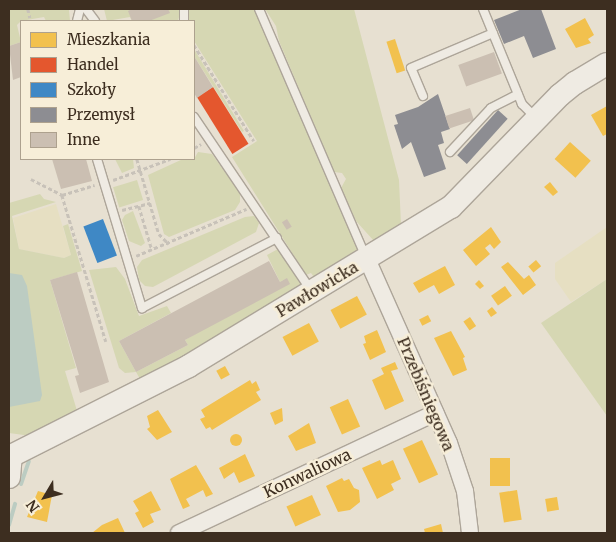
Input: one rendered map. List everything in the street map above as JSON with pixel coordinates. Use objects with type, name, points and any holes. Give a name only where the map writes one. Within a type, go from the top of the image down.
[{"type":"street","name":"Pawłowicka","points":[[10,463],[165,379],[451,208],[575,82],[607,64]]},
{"type":"street","name":"Przebiśniegowa","points":[[367,259],[435,413],[465,491],[470,533]]},
{"type":"street","name":"Konwaliowa","points":[[180,533],[435,413]]},
{"type":"lane","points":[[86,9],[95,20]]},
{"type":"lane","points":[[259,9],[367,259]]},
{"type":"lane","points":[[483,9],[522,104],[538,120]]},
{"type":"lane","points":[[423,96],[411,68],[493,33]]},
{"type":"lane","points":[[450,152],[491,108],[518,94]]},
{"type":"lane","points":[[195,118],[277,238],[311,292]]},
{"type":"lane","points":[[97,160],[142,308],[277,238]]},
{"type":"path","points":[[28,9],[30,18]]},
{"type":"path","points":[[195,47],[254,141]]},
{"type":"path","points":[[137,160],[159,234],[169,244]]},
{"type":"path","points":[[31,179],[62,195],[141,172],[168,160]]},
{"type":"path","points":[[62,195],[106,342]]},
{"type":"path","points":[[114,213],[150,203]]},
{"type":"path","points":[[127,259],[169,244],[253,204]]},
{"type":"path","points":[[139,206],[152,250]]},
{"type":"shaded area","points":[[56,204],[71,255],[64,258],[19,249],[13,218]]},
{"type":"shaded area","points":[[607,227],[607,279],[571,302],[555,279],[555,263]]},
{"type":"shaded area","points":[[9,273],[22,275],[27,286],[42,395],[40,401],[9,407]]},
{"type":"green space","points":[[9,9],[69,10],[70,20],[46,20],[44,17],[20,20],[17,25],[20,42],[9,46]]},
{"type":"green space","points":[[104,9],[179,9],[178,20],[132,20],[130,17],[107,20]]},
{"type":"green space","points":[[188,9],[255,9],[358,249],[314,277],[311,273],[306,275],[232,157],[257,141],[195,43],[195,20],[188,20]]},
{"type":"green space","points":[[265,9],[354,9],[399,180],[401,225],[374,241],[356,221],[341,188],[346,179],[342,173],[334,172],[279,41],[276,26]]},
{"type":"green space","points":[[195,51],[244,131],[242,132],[195,58]]},
{"type":"green space","points":[[198,152],[212,154],[240,193],[240,202],[235,210],[169,237],[164,234],[148,175],[181,160],[195,160]]},
{"type":"green space","points":[[116,160],[133,160],[134,168],[122,173]]},
{"type":"green space","points":[[137,180],[143,200],[119,207],[113,187]]},
{"type":"green space","points":[[40,194],[44,199],[56,202],[12,216],[19,249],[64,258],[71,255],[63,226],[68,224],[82,271],[50,280],[76,368],[65,371],[78,414],[31,436],[9,433],[9,203]]},
{"type":"green space","points":[[133,211],[145,243],[141,246],[129,241],[122,220],[125,215]]},
{"type":"green space","points":[[254,216],[259,223],[256,232],[153,287],[145,286],[139,280],[137,267],[142,260],[245,217]]},
{"type":"green space","points":[[278,249],[301,285],[143,384],[136,372],[188,345],[185,340],[287,278],[280,282],[267,255]]},
{"type":"green space","points":[[116,267],[125,279],[139,316],[167,306],[171,313],[119,341],[136,372],[125,373],[119,368],[89,270]]},
{"type":"green space","points":[[607,279],[607,416],[541,323]]},
{"type":"building: Mieszkania","points":[[585,18],[594,35],[588,39],[591,43],[576,48],[565,29]]},
{"type":"building: Mieszkania","points":[[395,39],[405,70],[397,73],[386,42]]},
{"type":"building: Mieszkania","points":[[607,106],[607,134],[603,136],[591,115]]},
{"type":"building: Mieszkania","points":[[570,142],[591,161],[575,178],[555,159]]},
{"type":"building: Mieszkania","points":[[550,182],[558,192],[553,196],[544,187]]},
{"type":"building: Mieszkania","points":[[491,227],[501,242],[494,249],[490,244],[485,248],[490,254],[476,266],[463,250]]},
{"type":"building: Mieszkania","points":[[536,260],[541,266],[533,273],[528,266]]},
{"type":"building: Mieszkania","points":[[508,262],[524,279],[529,275],[536,285],[523,295],[501,267]]},
{"type":"building: Mieszkania","points":[[445,266],[455,285],[439,294],[434,285],[419,293],[413,283]]},
{"type":"building: Mieszkania","points":[[479,280],[484,286],[480,289],[475,284]]},
{"type":"building: Mieszkania","points":[[505,286],[512,296],[498,306],[491,296]]},
{"type":"building: Mieszkania","points":[[357,296],[367,315],[340,329],[331,310]]},
{"type":"building: Mieszkania","points":[[492,307],[497,313],[491,317],[487,311]]},
{"type":"building: Mieszkania","points":[[428,315],[431,321],[422,326],[419,320]]},
{"type":"building: Mieszkania","points":[[470,317],[476,326],[470,331],[463,321]]},
{"type":"building: Mieszkania","points":[[309,323],[319,342],[292,356],[283,337]]},
{"type":"building: Mieszkania","points":[[377,330],[386,352],[370,360],[363,344],[366,343],[364,336]]},
{"type":"building: Mieszkania","points":[[451,331],[465,357],[463,358],[467,370],[453,376],[434,338]]},
{"type":"building: Mieszkania","points":[[395,362],[398,369],[391,371],[404,401],[385,410],[372,380],[384,374],[381,368]]},
{"type":"building: Mieszkania","points":[[225,366],[230,375],[221,380],[216,371]]},
{"type":"building: Mieszkania","points":[[250,380],[252,384],[256,381],[260,390],[256,392],[261,400],[212,430],[210,427],[206,429],[200,419],[205,417],[201,410]]},
{"type":"building: Mieszkania","points":[[348,399],[360,426],[342,435],[330,407]]},
{"type":"building: Mieszkania","points":[[282,408],[283,421],[275,425],[270,413]]},
{"type":"building: Mieszkania","points":[[158,410],[172,432],[157,440],[147,429],[150,427],[147,416]]},
{"type":"building: Mieszkania","points":[[309,423],[316,443],[296,451],[288,436]]},
{"type":"building: Mieszkania","points":[[234,434],[238,434],[242,440],[238,446],[234,446],[230,442],[230,438]]},
{"type":"building: Mieszkania","points":[[422,440],[438,474],[419,483],[403,449]]},
{"type":"building: Mieszkania","points":[[245,454],[255,476],[239,483],[234,472],[224,479],[219,468]]},
{"type":"building: Mieszkania","points":[[490,458],[510,458],[510,486],[490,486]]},
{"type":"building: Mieszkania","points":[[380,460],[382,465],[393,460],[401,479],[391,484],[394,490],[377,499],[362,468]]},
{"type":"building: Mieszkania","points":[[196,465],[213,494],[206,497],[203,490],[186,499],[190,506],[183,509],[170,479]]},
{"type":"building: Mieszkania","points":[[342,478],[344,481],[349,479],[354,488],[359,490],[360,502],[350,510],[338,512],[326,486]]},
{"type":"building: Mieszkania","points":[[517,490],[522,520],[504,522],[499,493]]},
{"type":"building: Mieszkania","points":[[38,491],[52,495],[47,522],[27,517]]},
{"type":"building: Mieszkania","points":[[151,491],[161,510],[150,514],[154,522],[143,528],[135,513],[139,511],[133,501]]},
{"type":"building: Mieszkania","points":[[312,495],[321,515],[295,526],[286,506]]},
{"type":"building: Mieszkania","points":[[557,497],[559,510],[547,512],[545,499]]},
{"type":"building: Mieszkania","points":[[118,518],[125,533],[92,533],[102,525]]},
{"type":"building: Mieszkania","points":[[441,524],[443,533],[425,533],[424,529]]},
{"type":"building: Handel","points":[[213,87],[249,144],[232,154],[197,97]]},
{"type":"building: Szkoły","points":[[103,219],[117,255],[97,263],[83,227]]},
{"type":"building: Przemysł","points":[[522,9],[541,9],[556,49],[533,58],[524,36],[504,44],[494,20]]},
{"type":"building: Przemysł","points":[[438,94],[450,129],[441,132],[444,143],[438,145],[446,169],[424,177],[411,142],[402,149],[394,125],[398,124],[395,115],[418,107]]},
{"type":"building: Przemysł","points":[[498,110],[508,119],[467,164],[457,155]]},
{"type":"building: Inne","points":[[132,9],[168,9],[170,13],[152,20],[132,20],[128,11]]},
{"type":"building: Inne","points":[[20,42],[20,77],[13,80],[9,46]]},
{"type":"building: Inne","points":[[494,52],[502,74],[466,87],[458,65]]},
{"type":"building: Inne","points":[[195,58],[213,87],[197,98],[195,95]]},
{"type":"building: Inne","points":[[470,108],[474,120],[449,128],[445,116]]},
{"type":"building: Inne","points":[[52,160],[86,160],[92,181],[61,189]]},
{"type":"building: Inne","points":[[287,219],[292,227],[287,230],[282,222]]},
{"type":"building: Inne","points":[[269,261],[280,282],[287,278],[290,284],[185,340],[188,345],[136,372],[119,341]]},
{"type":"building: Inne","points":[[77,272],[109,382],[80,393],[75,376],[79,375],[50,280]]},
{"type":"waterway","points":[[21,484],[29,461]]},
{"type":"waterway","points":[[9,525],[15,504]]}]
